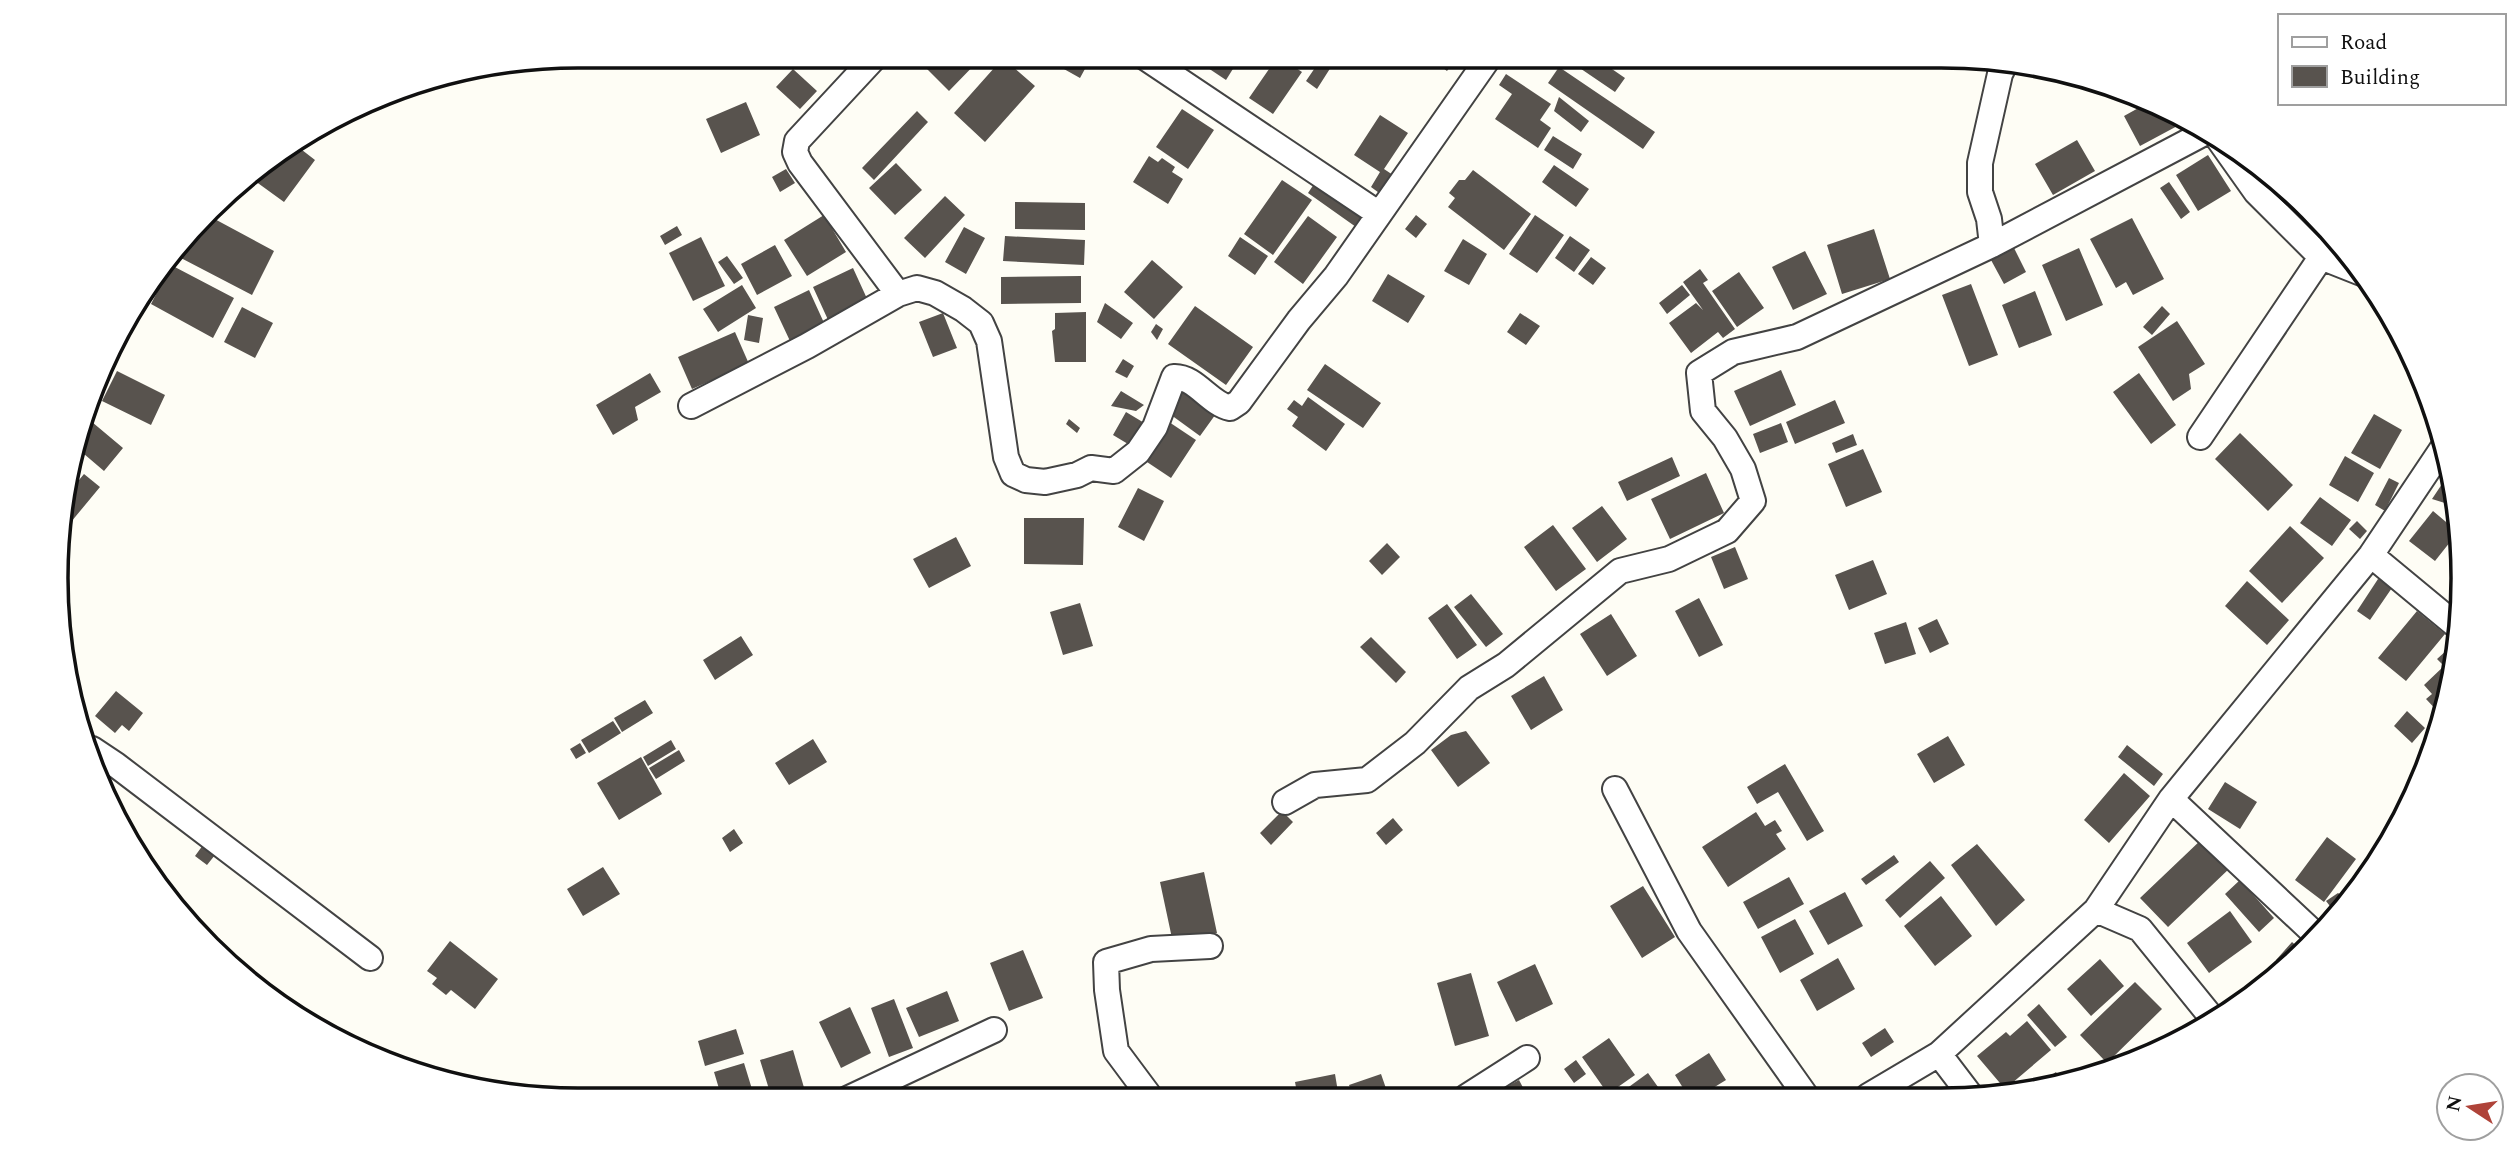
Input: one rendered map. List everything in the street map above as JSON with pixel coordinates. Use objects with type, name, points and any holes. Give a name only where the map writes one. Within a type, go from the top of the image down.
[{"type":"street","points":[[865,68],[797,141],[795,152],[800,163],[898,294]]},
{"type":"street","points":[[1161,68],[1379,214]]},
{"type":"street","points":[[691,406],[807,346],[898,294],[917,288],[935,293],[981,323],[989,341],[1006,457],[1013,474],[1026,480],[1045,482],[1077,475],[1091,468],[1114,471],[1138,452],[1155,427],[1174,377],[1180,377],[1223,407],[1230,408],[1239,402],[1299,320],[1336,276],[1482,68]]},
{"type":"street","points":[[1992,245],[1989,219],[1980,192],[1979,163],[2001,72]]},
{"type":"street","points":[[1285,802],[1315,785],[1367,780],[1415,743],[1469,688],[1506,665],[1620,571],[1669,559],[1727,531],[1753,501],[1742,470],[1725,438],[1703,411],[1699,373],[1732,352],[1797,337],[1992,245],[2196,137]]},
{"type":"street","points":[[2200,437],[2327,247],[2256,192],[2235,162]]},
{"type":"street","points":[[1882,1088],[1939,1054],[2096,910],[2171,799],[2371,555],[2436,458]]},
{"type":"street","points":[[2371,555],[2449,620]]},
{"type":"street","points":[[100,754],[370,958]]},
{"type":"street","points":[[1615,789],[1689,931],[1800,1088]]},
{"type":"street","points":[[2171,799],[2310,929]]},
{"type":"street","points":[[2096,910],[2140,929],[2208,1012]]},
{"type":"street","points":[[1144,1088],[1116,1051],[1107,990],[1106,962],[1151,949],[1210,946]]},
{"type":"street","points":[[870,1088],[994,1030]]},
{"type":"street","points":[[1939,1054],[1964,1087]]},
{"type":"street","points":[[1480,1088],[1527,1058]]},
{"type":"building","points":[[926,68],[971,68],[949,91]]},
{"type":"building","points":[[994,68],[1014,68],[1035,86],[985,142],[954,113]]},
{"type":"building","points":[[1062,68],[1085,68],[1080,78]]},
{"type":"building","points":[[1208,68],[1234,68],[1226,80]]},
{"type":"building","points":[[1270,68],[1296,68],[1302,72],[1273,114],[1249,98]]},
{"type":"building","points":[[1315,68],[1330,68],[1317,89],[1306,81]]},
{"type":"building","points":[[1560,68],[1655,132],[1643,149],[1548,83]]},
{"type":"building","points":[[1580,68],[1610,68],[1625,78],[1615,92]]},
{"type":"building","points":[[793,69],[817,91],[800,109],[776,87]]},
{"type":"building","points":[[1506,74],[1551,104],[1540,120],[1551,128],[1538,148],[1495,119],[1512,94],[1499,85]]},
{"type":"building","points":[[1559,97],[1589,121],[1581,132],[1554,111]]},
{"type":"building","points":[[746,102],[760,135],[721,153],[706,119]]},
{"type":"building","points":[[2138,108],[2176,127],[2140,146],[2124,116]]},
{"type":"building","points":[[1182,109],[1214,130],[1188,169],[1156,147]]},
{"type":"building","points":[[917,111],[928,122],[874,180],[862,168]]},
{"type":"building","points":[[1380,115],[1408,133],[1384,169],[1399,179],[1386,198],[1371,187],[1380,172],[1354,155]]},
{"type":"building","points":[[1553,136],[1582,154],[1573,169],[1544,150]]},
{"type":"building","points":[[2077,140],[2095,171],[2053,195],[2035,164]]},
{"type":"building","points":[[302,150],[315,160],[284,202],[257,183]]},
{"type":"building","points":[[2208,155],[2231,191],[2198,211],[2176,175]]},
{"type":"building","points":[[1149,156],[1158,162],[1162,158],[1175,167],[1172,172],[1183,179],[1168,204],[1133,182]]},
{"type":"building","points":[[896,163],[922,190],[895,215],[869,188]]},
{"type":"building","points":[[1554,165],[1589,189],[1576,207],[1542,182]]},
{"type":"building","points":[[786,169],[795,183],[780,192],[772,177]]},
{"type":"building","points":[[1473,170],[1531,214],[1504,250],[1448,207],[1455,198],[1449,193],[1459,180],[1465,180]]},
{"type":"building","points":[[1282,180],[1312,200],[1273,255],[1244,234]]},
{"type":"building","points":[[1316,181],[1368,217],[1356,227],[1308,193]]},
{"type":"building","points":[[2169,182],[2190,212],[2181,219],[2160,188]]},
{"type":"building","points":[[945,196],[965,215],[925,258],[904,238]]},
{"type":"building","points":[[1015,202],[1085,203],[1085,230],[1015,229]]},
{"type":"building","points":[[824,215],[846,252],[807,276],[784,240]]},
{"type":"building","points":[[1416,215],[1427,224],[1416,238],[1405,229]]},
{"type":"building","points":[[1535,215],[1564,235],[1537,273],[1509,254]]},
{"type":"building","points":[[1308,216],[1337,237],[1303,284],[1274,262]]},
{"type":"building","points":[[2132,218],[2164,279],[2133,295],[2126,282],[2116,288],[2090,239]]},
{"type":"building","points":[[216,220],[274,251],[252,295],[182,258]]},
{"type":"building","points":[[677,226],[682,235],[665,245],[660,236]]},
{"type":"building","points":[[964,227],[985,238],[966,274],[945,262]]},
{"type":"building","points":[[1874,229],[1890,279],[1842,294],[1827,245]]},
{"type":"building","points":[[1005,236],[1085,240],[1084,265],[1003,261]]},
{"type":"building","points":[[1570,236],[1590,250],[1574,272],[1555,258]]},
{"type":"building","points":[[701,237],[725,286],[693,301],[669,253]]},
{"type":"building","points":[[1240,237],[1268,256],[1255,275],[1228,256]]},
{"type":"building","points":[[1463,239],[1487,254],[1469,285],[1444,271]]},
{"type":"building","points":[[775,245],[792,276],[757,295],[741,264]]},
{"type":"building","points":[[2014,248],[2026,272],[2004,284],[1991,260]]},
{"type":"building","points":[[2079,248],[2103,305],[2066,321],[2042,265]]},
{"type":"building","points":[[1805,251],[1827,294],[1793,310],[1772,267]]},
{"type":"building","points":[[727,256],[743,278],[734,284],[718,262]]},
{"type":"building","points":[[1591,257],[1606,268],[1593,285],[1578,274]]},
{"type":"building","points":[[1152,260],[1183,287],[1154,319],[1124,292]]},
{"type":"building","points":[[175,267],[234,298],[213,338],[151,304]]},
{"type":"building","points":[[853,268],[869,303],[829,322],[813,287]]},
{"type":"building","points":[[1700,269],[1708,280],[1703,283],[1735,329],[1723,338],[1718,332],[1691,353],[1669,323],[1696,303],[1703,310],[1683,282]]},
{"type":"building","points":[[1739,272],[1764,308],[1737,327],[1712,291]]},
{"type":"building","points":[[1388,274],[1425,296],[1408,323],[1372,301]]},
{"type":"building","points":[[1081,276],[1081,303],[1001,304],[1001,277]]},
{"type":"building","points":[[1971,284],[1998,355],[1969,366],[1942,295]]},
{"type":"building","points":[[742,285],[756,308],[718,332],[703,309]]},
{"type":"building","points":[[1682,285],[1690,295],[1667,314],[1659,303]]},
{"type":"building","points":[[809,290],[825,325],[790,341],[774,307]]},
{"type":"building","points":[[2035,291],[2052,335],[2019,348],[2002,305]]},
{"type":"building","points":[[1105,303],[1133,323],[1121,339],[1097,322]]},
{"type":"building","points":[[1195,306],[1253,347],[1226,385],[1168,344]]},
{"type":"building","points":[[2162,306],[2170,314],[2152,335],[2143,327]]},
{"type":"building","points":[[242,307],[273,323],[255,358],[224,342]]},
{"type":"building","points":[[1086,312],[1086,362],[1055,362],[1052,331],[1055,329],[1055,313]]},
{"type":"building","points":[[943,313],[957,348],[933,357],[919,322]]},
{"type":"building","points":[[1520,313],[1540,326],[1526,345],[1507,332]]},
{"type":"building","points":[[748,315],[763,318],[759,343],[744,340]]},
{"type":"building","points":[[2177,321],[2205,364],[2189,374],[2191,389],[2173,401],[2138,347]]},
{"type":"building","points":[[1156,324],[1163,329],[1157,340],[1151,332]]},
{"type":"building","points":[[735,332],[749,364],[692,389],[678,357]]},
{"type":"building","points":[[1123,359],[1134,366],[1127,378],[1115,372]]},
{"type":"building","points":[[1325,364],[1381,403],[1363,428],[1307,390]]},
{"type":"building","points":[[1781,370],[1796,405],[1750,426],[1734,391]]},
{"type":"building","points":[[117,371],[165,395],[151,425],[102,401]]},
{"type":"building","points":[[650,373],[661,392],[635,407],[638,420],[613,435],[596,405]]},
{"type":"building","points":[[2139,373],[2176,425],[2151,444],[2113,392]]},
{"type":"building","points":[[1186,387],[1218,411],[1200,436],[1167,412]]},
{"type":"building","points":[[1121,391],[1144,405],[1136,411],[1111,406]]},
{"type":"building","points":[[1308,397],[1345,424],[1326,451],[1292,426],[1298,417],[1287,409],[1294,400],[1302,406]]},
{"type":"building","points":[[1835,400],[1845,423],[1795,444],[1786,422]]},
{"type":"building","points":[[1126,412],[1146,424],[1138,450],[1113,435]]},
{"type":"building","points":[[2374,414],[2402,430],[2380,469],[2351,453]]},
{"type":"building","points":[[1069,419],[1080,428],[1077,433],[1066,424]]},
{"type":"building","points":[[1166,420],[1196,440],[1171,478],[1141,458]]},
{"type":"building","points":[[93,423],[123,448],[104,471],[84,454]]},
{"type":"building","points":[[1781,423],[1788,442],[1760,453],[1753,434]]},
{"type":"building","points":[[2240,433],[2293,485],[2268,511],[2215,459]]},
{"type":"building","points":[[1853,434],[1857,445],[1836,453],[1832,443]]},
{"type":"building","points":[[1863,449],[1882,492],[1846,507],[1828,464]]},
{"type":"building","points":[[2345,456],[2374,473],[2358,502],[2329,485]]},
{"type":"building","points":[[1672,457],[1680,476],[1627,501],[1618,482]]},
{"type":"building","points":[[1706,473],[1724,513],[1670,539],[1651,499]]},
{"type":"building","points":[[84,474],[100,487],[72,521],[78,479]]},
{"type":"building","points":[[2389,478],[2399,483],[2385,511],[2375,505]]},
{"type":"building","points":[[2442,484],[2445,503],[2432,499]]},
{"type":"building","points":[[1138,488],[1164,501],[1144,541],[1118,527]]},
{"type":"building","points":[[2320,497],[2351,520],[2332,546],[2300,523]]},
{"type":"building","points":[[1602,506],[1627,539],[1597,562],[1572,528]]},
{"type":"building","points":[[2433,511],[2447,523],[2450,542],[2435,561],[2409,541]]},
{"type":"building","points":[[1024,518],[1084,518],[1083,565],[1024,564]]},
{"type":"building","points":[[2357,521],[2367,531],[2360,539],[2349,529]]},
{"type":"building","points":[[1553,525],[1586,569],[1556,591],[1524,547]]},
{"type":"building","points":[[2290,526],[2324,558],[2282,603],[2249,571]]},
{"type":"building","points":[[956,537],[971,566],[929,588],[913,559]]},
{"type":"building","points":[[1387,543],[1400,557],[1382,575],[1369,561]]},
{"type":"building","points":[[1735,547],[1748,579],[1724,589],[1711,557]]},
{"type":"building","points":[[1873,560],[1887,594],[1849,610],[1835,575]]},
{"type":"building","points":[[2378,579],[2396,582],[2370,620],[2357,611]]},
{"type":"building","points":[[2247,581],[2289,620],[2267,645],[2225,606]]},
{"type":"building","points":[[1471,594],[1503,634],[1486,647],[1454,607]]},
{"type":"building","points":[[1699,598],[1723,645],[1699,657],[1675,611]]},
{"type":"building","points":[[1080,603],[1093,646],[1063,655],[1050,612]]},
{"type":"building","points":[[1447,604],[1477,645],[1457,659],[1428,618]]},
{"type":"building","points":[[2417,611],[2445,634],[2406,681],[2378,658]]},
{"type":"building","points":[[1611,614],[1637,656],[1607,676],[1580,634]]},
{"type":"building","points":[[1937,619],[1949,644],[1930,653],[1918,628]]},
{"type":"building","points":[[1906,622],[1916,654],[1885,664],[1874,633]]},
{"type":"building","points":[[741,636],[753,655],[715,680],[703,660]]},
{"type":"building","points":[[1371,637],[1406,672],[1396,683],[1360,647]]},
{"type":"building","points":[[2445,652],[2443,665],[2437,659]]},
{"type":"building","points":[[2442,667],[2434,707],[2426,699],[2432,694],[2424,685]]},
{"type":"building","points":[[1544,676],[1563,710],[1531,730],[1511,696]]},
{"type":"building","points":[[116,691],[143,713],[129,731],[122,725],[115,733],[95,716]]},
{"type":"building","points":[[645,700],[653,713],[622,732],[614,718]]},
{"type":"building","points":[[2407,711],[2425,728],[2412,743],[2394,726]]},
{"type":"building","points":[[613,721],[621,733],[589,753],[581,740]]},
{"type":"building","points":[[1466,731],[1490,763],[1458,787],[1431,750],[1451,735]]},
{"type":"building","points":[[1948,736],[1965,765],[1934,783],[1917,754]]},
{"type":"building","points":[[813,739],[827,762],[789,785],[775,763]]},
{"type":"building","points":[[671,740],[676,749],[648,766],[643,757]]},
{"type":"building","points":[[580,743],[586,753],[576,759],[570,749]]},
{"type":"building","points":[[2127,745],[2163,774],[2154,786],[2118,757]]},
{"type":"building","points":[[679,750],[685,761],[656,779],[649,768]]},
{"type":"building","points":[[641,757],[662,794],[619,820],[597,783]]},
{"type":"building","points":[[1785,764],[1824,831],[1807,841],[1778,792],[1757,804],[1747,787]]},
{"type":"building","points":[[2124,773],[2150,796],[2109,843],[2084,820]]},
{"type":"building","points":[[2225,782],[2257,802],[2240,829],[2208,809]]},
{"type":"building","points":[[1282,811],[1293,822],[1271,845],[1260,833]]},
{"type":"building","points":[[1756,812],[1765,826],[1775,820],[1782,831],[1776,834],[1786,849],[1728,887],[1702,847]]},
{"type":"building","points":[[1393,818],[1403,830],[1386,845],[1376,833]]},
{"type":"building","points":[[734,829],[743,843],[730,852],[722,838]]},
{"type":"building","points":[[2327,837],[2356,859],[2324,902],[2295,880]]},
{"type":"building","points":[[2203,838],[2231,867],[2168,927],[2140,898]]},
{"type":"building","points":[[1977,844],[2025,900],[1996,926],[1951,865]]},
{"type":"building","points":[[203,845],[215,855],[207,865],[195,856]]},
{"type":"building","points":[[1894,855],[1899,862],[1866,885],[1861,879]]},
{"type":"building","points":[[1930,861],[1945,878],[1900,918],[1885,900]]},
{"type":"building","points":[[603,867],[620,894],[583,916],[567,889]]},
{"type":"building","points":[[1204,872],[1217,933],[1173,943],[1160,882]]},
{"type":"building","points":[[1789,877],[1804,904],[1758,929],[1743,902]]},
{"type":"building","points":[[2240,880],[2274,918],[2259,932],[2225,894]]},
{"type":"building","points":[[1643,886],[1675,937],[1642,958],[1610,906]]},
{"type":"building","points":[[1845,892],[1863,926],[1828,945],[1809,911]]},
{"type":"building","points":[[2338,893],[2340,894],[2330,906],[2326,901]]},
{"type":"building","points":[[1941,896],[1972,936],[1935,966],[1904,926]]},
{"type":"building","points":[[2230,911],[2252,942],[2209,973],[2187,943]]},
{"type":"building","points":[[1795,919],[1814,954],[1780,973],[1761,937]]},
{"type":"building","points":[[450,941],[498,979],[475,1009],[451,990],[446,995],[432,984],[437,978],[427,971]]},
{"type":"building","points":[[2292,942],[2295,944],[2277,961]]},
{"type":"building","points":[[1023,950],[1043,998],[1009,1011],[990,963]]},
{"type":"building","points":[[1838,958],[1855,989],[1817,1011],[1800,980]]},
{"type":"building","points":[[2100,959],[2124,986],[2091,1016],[2067,989]]},
{"type":"building","points":[[1535,964],[1553,1004],[1516,1022],[1497,982]]},
{"type":"building","points":[[1471,973],[1489,1036],[1455,1046],[1437,983]]},
{"type":"building","points":[[2135,982],[2162,1009],[2112,1058],[2105,1061],[2080,1035]]},
{"type":"building","points":[[947,991],[959,1021],[919,1037],[906,1008]]},
{"type":"building","points":[[894,999],[913,1048],[889,1057],[871,1008]]},
{"type":"building","points":[[2039,1004],[2067,1037],[2055,1047],[2027,1015]]},
{"type":"building","points":[[850,1007],[871,1053],[841,1068],[819,1022]]},
{"type":"building","points":[[2027,1021],[2051,1050],[2013,1082],[2001,1084],[1977,1056],[2006,1032],[2010,1036]]},
{"type":"building","points":[[1885,1028],[1894,1042],[1871,1057],[1862,1043]]},
{"type":"building","points":[[736,1029],[744,1054],[705,1066],[698,1041]]},
{"type":"building","points":[[1609,1038],[1635,1075],[1617,1088],[1604,1088],[1582,1057]]},
{"type":"building","points":[[793,1050],[804,1088],[769,1088],[760,1060]]},
{"type":"building","points":[[1709,1053],[1726,1080],[1713,1088],[1683,1088],[1675,1075]]},
{"type":"building","points":[[1576,1060],[1586,1074],[1574,1083],[1564,1069]]},
{"type":"building","points":[[744,1063],[752,1088],[719,1088],[714,1072]]},
{"type":"building","points":[[1648,1073],[1658,1087],[1657,1088],[1627,1088]]},
{"type":"building","points":[[1335,1074],[1337,1088],[1296,1088],[1295,1082]]},
{"type":"building","points":[[1381,1074],[1386,1088],[1350,1088],[1349,1085]]},
{"type":"building","points":[[1519,1080],[1523,1088],[1504,1088]]}]
